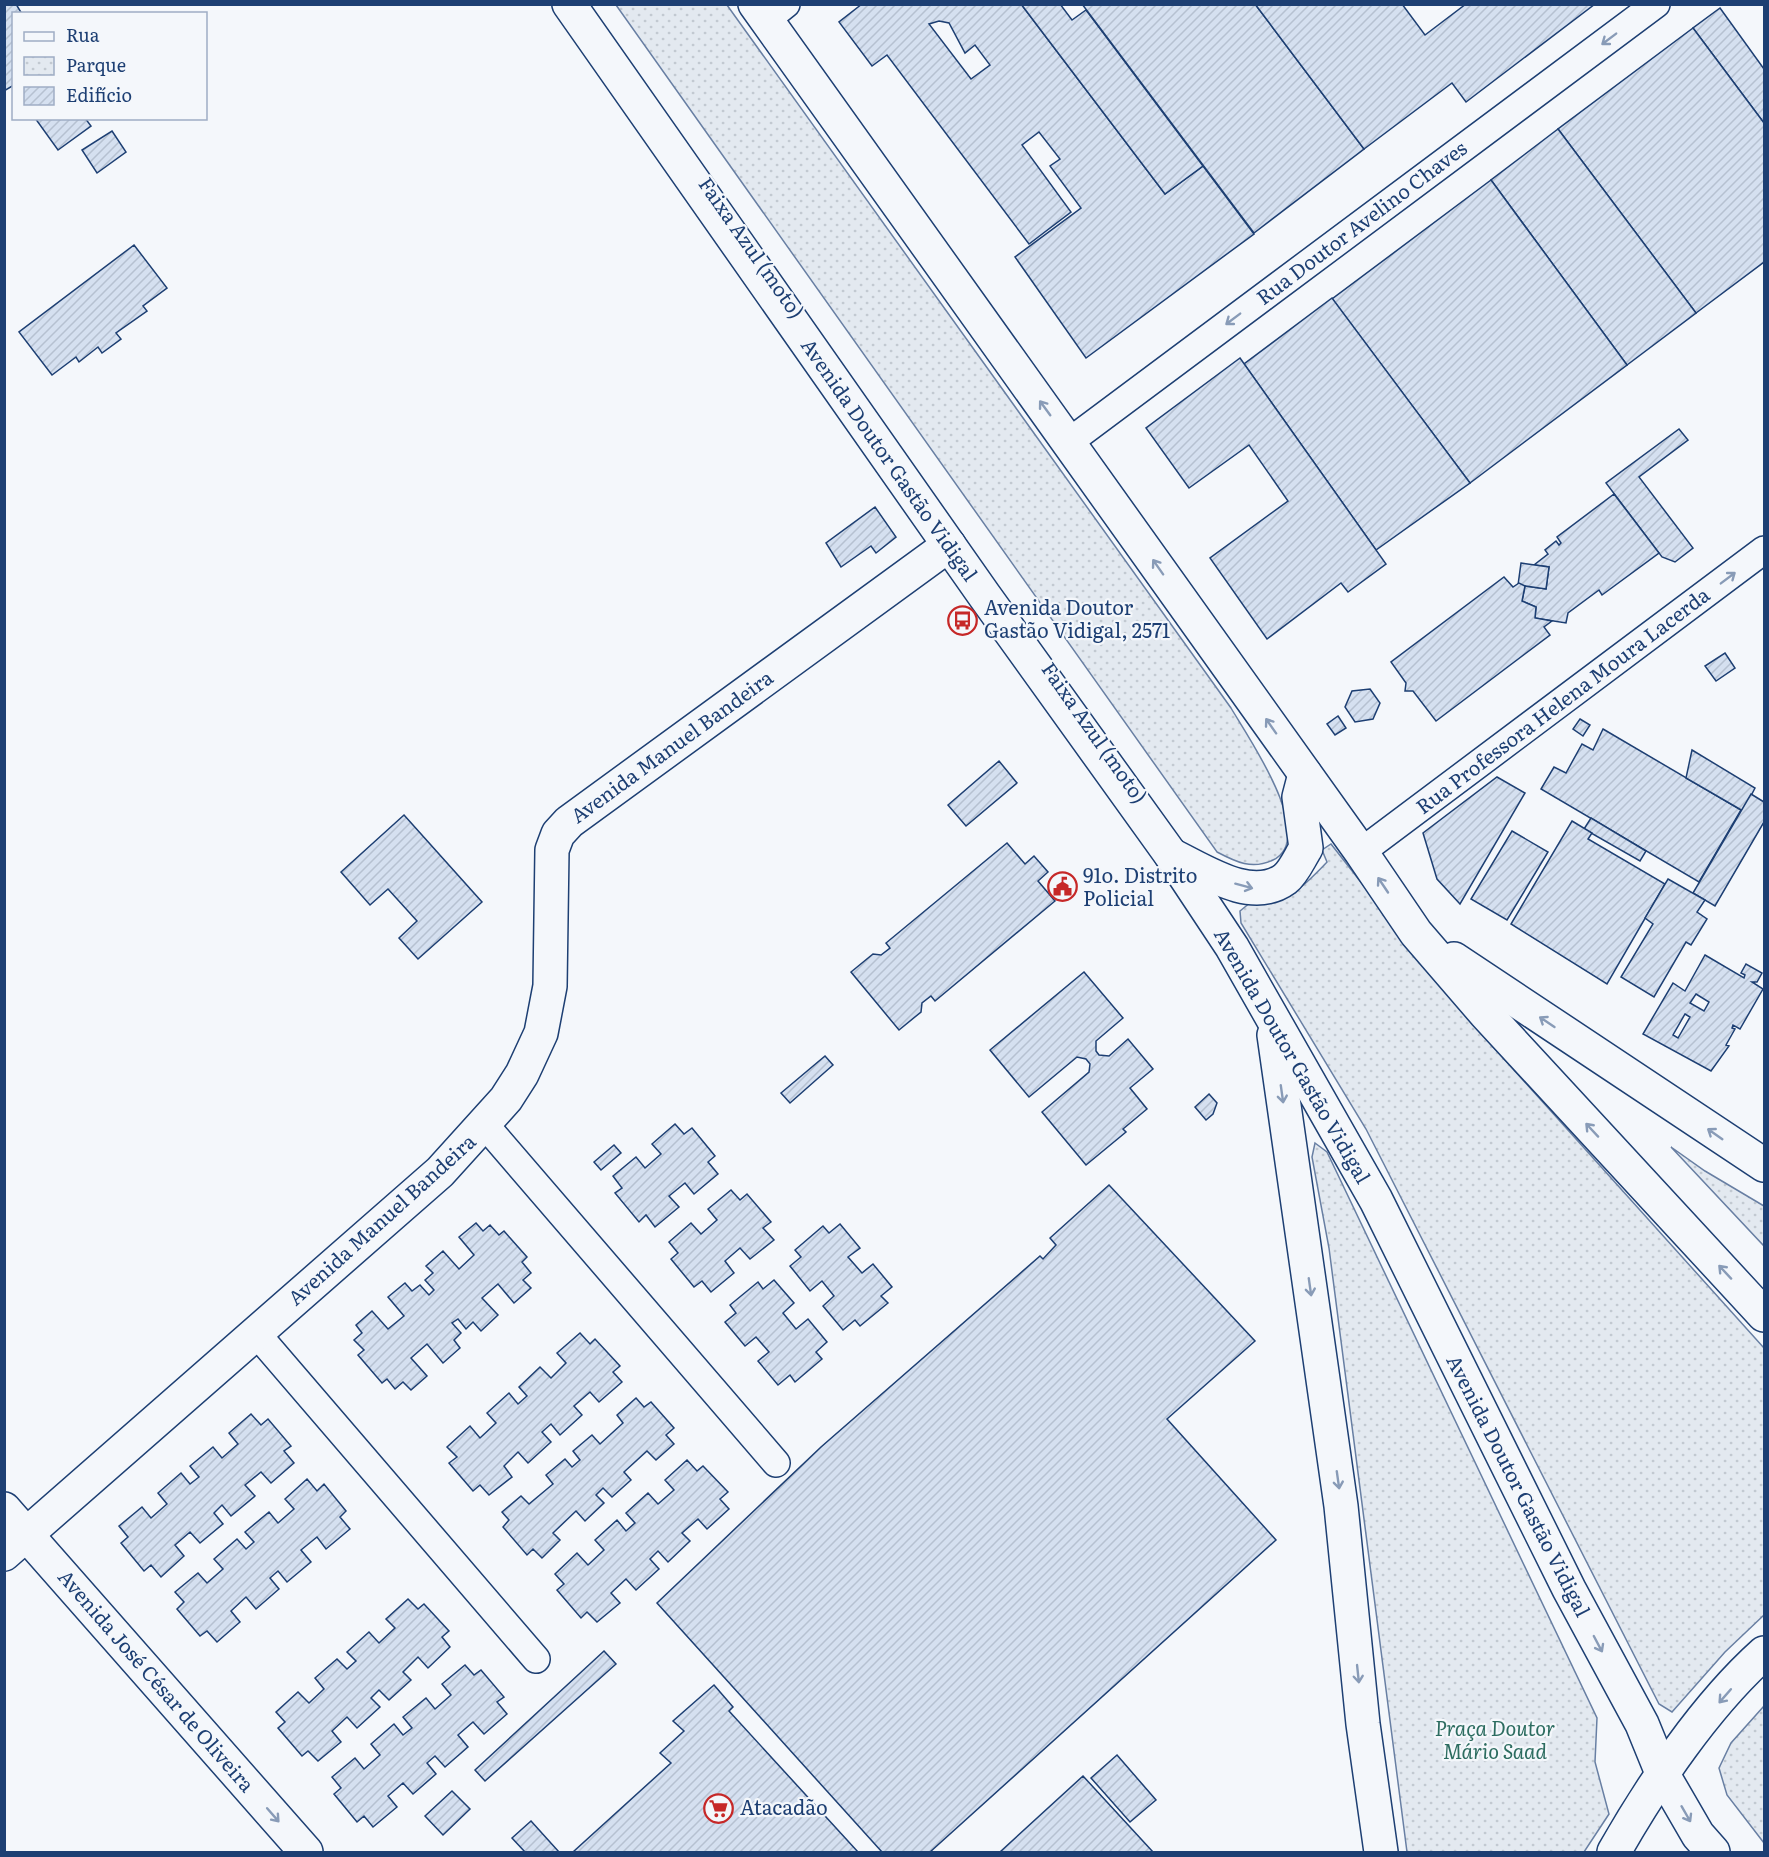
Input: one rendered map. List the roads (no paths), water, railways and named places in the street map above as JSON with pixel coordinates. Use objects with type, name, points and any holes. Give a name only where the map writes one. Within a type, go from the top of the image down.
[{"type":"main road","name":"Avenida Doutor Gastão Vidigal","points":[[569,4],[949,546],[1177,858],[1232,947],[1376,1200],[1569,1589],[1642,1724],[1662,1773],[1698,1835],[1713,1852]]},
{"type":"main road","name":"Faixa Azul (moto)","points":[[578,4],[1177,858],[1336,1110],[1479,1401],[1481,1413]]},
{"type":"main road","points":[[769,10],[1069,442],[1361,852],[1416,933],[1485,1013],[1764,1315]]},
{"type":"main road","name":"Avenida Manuel Bandeira","points":[[16,1544],[440,1172],[485,1125],[522,1074],[541,1033],[550,986],[553,933],[551,864],[558,834],[569,822],[949,546]]},
{"type":"main road","points":[[1177,858],[1237,885],[1255,889],[1271,886],[1287,878],[1306,848],[1299,797],[1305,774]]},
{"type":"main road","points":[[1416,933],[1764,1165]]},
{"type":"main road","points":[[1271,1015],[1341,1506],[1363,1724],[1381,1852]]},
{"type":"main road","name":"Avenida José César de Oliveira","points":[[4,1509],[16,1544],[306,1852]]},
{"type":"main road","points":[[1614,1852],[1662,1773],[1698,1727],[1764,1653]]},
{"type":"street","name":"Rua Doutor Avelino Chaves","points":[[1069,442],[1656,4]]},
{"type":"street","name":"Rua Professora Helena Moura Lacerda","points":[[1361,852],[1764,550]]},
{"type":"street","points":[[485,1125],[776,1463]]},
{"type":"street","points":[[256,1333],[536,1659]]},
{"type":"place","name":"Avenida Doutor Gastão Vidigal, 2571","points":[[963,620]]},
{"type":"place","name":"91o. Distrito Policial","points":[[1062,887]]},
{"type":"place","name":"Atacadão","points":[[719,1808]]},
{"type":"park label","name":"Praça Doutor Mário Saad","points":[[1495,1740]]}]
